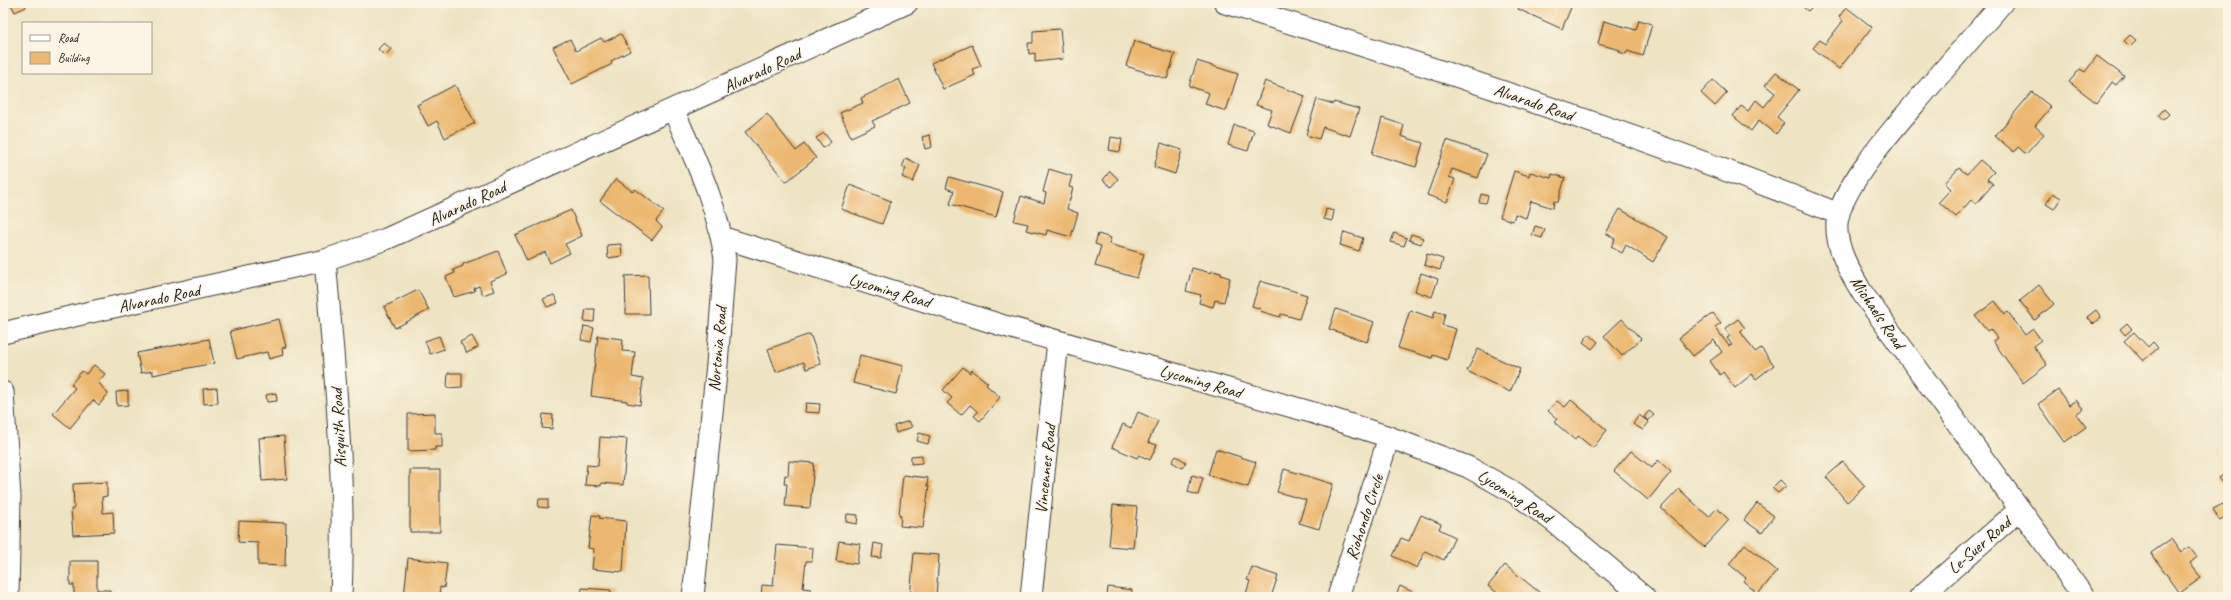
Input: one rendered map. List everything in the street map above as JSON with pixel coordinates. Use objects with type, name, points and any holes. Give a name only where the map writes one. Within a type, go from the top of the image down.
[{"type":"street","name":"Alvarado Road","points":[[3,333],[325,260],[418,225],[908,3]]},
{"type":"street","name":"Alvarado Road","points":[[1225,3],[1396,55],[1574,116],[1757,181],[1840,214]]},
{"type":"street","name":"Michaels Road","points":[[2002,3],[1878,148],[1864,168],[1840,214],[1837,224],[1839,243],[1849,270],[1863,294],[2084,597]]},
{"type":"street","name":"Nortonia Road","points":[[673,109],[706,186],[722,238],[725,260],[717,364],[693,597]]},
{"type":"street","name":"Lycoming Road","points":[[722,238],[1058,341],[1314,413],[1389,437],[1468,467],[1515,493],[1553,521],[1644,597]]},
{"type":"street","name":"Aisquith Road","points":[[325,260],[340,454],[343,553],[340,597]]},
{"type":"street","name":"Vincennes Road","points":[[1031,597],[1058,341]]},
{"type":"street","points":[[3,392],[10,497],[8,597]]},
{"type":"street","name":"Riohondo Circle","points":[[1338,597],[1389,437]]},
{"type":"street","name":"Le-Suer Road","points":[[1920,597],[2020,509]]},
{"type":"building","points":[[10,3],[25,3],[26,7],[15,12]]},
{"type":"building","points":[[1521,3],[1573,3],[1562,29],[1518,9]]},
{"type":"building","points":[[1798,3],[1816,3],[1808,11]]},
{"type":"building","points":[[1846,7],[1872,27],[1839,69],[1813,48],[1820,40],[1825,44],[1843,21],[1839,17]]},
{"type":"building","points":[[1639,20],[1652,24],[1643,56],[1627,51],[1626,54],[1619,52],[1620,50],[1598,44],[1604,21],[1636,30]]},
{"type":"building","points":[[1060,29],[1063,59],[1035,62],[1035,53],[1029,54],[1028,43],[1033,43],[1033,31]]},
{"type":"building","points":[[621,34],[630,51],[611,61],[612,64],[572,84],[553,47],[570,39],[576,51],[601,38],[604,42]]},
{"type":"building","points":[[2130,35],[2136,40],[2130,46],[2124,41]]},
{"type":"building","points":[[1134,41],[1175,54],[1167,79],[1126,66]]},
{"type":"building","points":[[384,43],[391,49],[385,56],[378,49]]},
{"type":"building","points":[[972,45],[981,66],[972,69],[975,75],[943,89],[931,63]]},
{"type":"building","points":[[2097,56],[2124,76],[2116,85],[2112,82],[2097,103],[2069,82],[2080,69],[2085,72]]},
{"type":"building","points":[[1197,61],[1238,74],[1226,111],[1205,104],[1209,93],[1189,86]]},
{"type":"building","points":[[1776,72],[1799,90],[1777,117],[1784,123],[1776,134],[1759,120],[1751,131],[1733,116],[1741,106],[1748,111],[1756,100],[1764,107],[1775,93],[1765,85]]},
{"type":"building","points":[[899,79],[910,103],[872,121],[875,126],[851,137],[840,113],[863,103],[861,98]]},
{"type":"building","points":[[1713,80],[1727,93],[1715,106],[1701,93]]},
{"type":"building","points":[[1265,81],[1305,96],[1291,133],[1267,124],[1272,110],[1256,105]]},
{"type":"building","points":[[455,85],[475,123],[445,138],[437,121],[428,126],[417,105]]},
{"type":"building","points":[[2032,92],[2051,107],[2035,126],[2044,134],[2026,154],[2018,147],[2014,152],[1995,136]]},
{"type":"building","points":[[1317,99],[1359,109],[1350,136],[1323,127],[1319,139],[1306,135]]},
{"type":"building","points":[[2164,109],[2169,114],[2163,120],[2158,116]]},
{"type":"building","points":[[767,114],[796,151],[804,144],[816,158],[786,182],[745,132]]},
{"type":"building","points":[[1382,118],[1404,125],[1401,136],[1423,143],[1416,167],[1372,154]]},
{"type":"building","points":[[1234,125],[1254,131],[1248,151],[1228,145]]},
{"type":"building","points":[[824,133],[831,142],[823,148],[816,138]]},
{"type":"building","points":[[930,135],[932,147],[925,149],[922,137]]},
{"type":"building","points":[[1111,137],[1122,139],[1120,152],[1109,150]]},
{"type":"building","points":[[1447,140],[1487,154],[1478,178],[1452,169],[1449,177],[1455,179],[1447,202],[1427,195]]},
{"type":"building","points":[[1161,143],[1182,150],[1175,174],[1154,167]]},
{"type":"building","points":[[906,158],[920,165],[913,182],[902,177],[906,169],[902,167]]},
{"type":"building","points":[[1980,160],[1994,172],[1987,179],[1993,184],[1976,204],[1971,200],[1956,217],[1939,202],[1951,189],[1945,183],[1959,168],[1967,174]]},
{"type":"building","points":[[1049,169],[1072,176],[1069,187],[1073,188],[1067,209],[1078,213],[1071,237],[1047,230],[1046,235],[1026,230],[1028,224],[1014,221],[1021,196],[1044,203],[1046,193],[1043,192]]},
{"type":"building","points":[[1110,171],[1118,179],[1111,187],[1103,180]]},
{"type":"building","points":[[1514,171],[1529,176],[1530,172],[1551,178],[1552,174],[1565,178],[1558,202],[1554,201],[1553,208],[1531,201],[1526,218],[1515,214],[1513,221],[1500,217]]},
{"type":"building","points":[[949,177],[1003,192],[996,217],[950,204],[954,191],[946,188]]},
{"type":"building","points":[[616,179],[633,192],[635,189],[664,211],[656,221],[662,227],[652,240],[600,201]]},
{"type":"building","points":[[850,185],[891,201],[882,224],[841,209]]},
{"type":"building","points":[[2053,193],[2061,198],[2054,209],[2046,204]]},
{"type":"building","points":[[1481,194],[1488,196],[1486,203],[1479,202]]},
{"type":"building","points":[[1326,209],[1334,211],[1332,221],[1324,219]]},
{"type":"building","points":[[1620,209],[1668,237],[1653,262],[1626,245],[1622,253],[1611,247],[1615,239],[1606,233]]},
{"type":"building","points":[[571,210],[582,236],[565,244],[570,253],[550,263],[545,252],[527,261],[515,235]]},
{"type":"building","points":[[1535,226],[1545,229],[1542,238],[1532,235]]},
{"type":"building","points":[[1344,232],[1363,238],[1359,251],[1340,245]]},
{"type":"building","points":[[1394,233],[1407,238],[1404,246],[1391,242]]},
{"type":"building","points":[[1098,234],[1111,238],[1109,244],[1144,254],[1137,278],[1095,266],[1101,246],[1095,244]]},
{"type":"building","points":[[1411,234],[1423,238],[1421,244],[1409,240]]},
{"type":"building","points":[[621,244],[622,256],[608,258],[607,245]]},
{"type":"building","points":[[498,251],[507,274],[490,281],[494,291],[483,295],[479,286],[474,288],[475,291],[454,297],[446,277],[455,273],[453,270],[463,266],[463,264]]},
{"type":"building","points":[[1427,254],[1443,259],[1440,270],[1424,265]]},
{"type":"building","points":[[1192,268],[1211,273],[1212,271],[1221,273],[1221,275],[1230,278],[1224,302],[1215,300],[1213,307],[1199,303],[1201,295],[1186,291]]},
{"type":"building","points":[[1421,273],[1438,279],[1432,297],[1415,291]]},
{"type":"building","points":[[648,275],[649,314],[626,314],[625,276]]},
{"type":"building","points":[[1260,281],[1307,295],[1299,319],[1281,314],[1280,317],[1260,311],[1261,309],[1252,306]]},
{"type":"building","points":[[2039,285],[2054,304],[2035,320],[2020,301]]},
{"type":"building","points":[[418,290],[429,310],[395,328],[384,307]]},
{"type":"building","points":[[554,295],[558,303],[547,307],[543,299]]},
{"type":"building","points":[[1995,301],[2005,314],[2008,312],[2025,335],[2033,329],[2041,340],[2033,346],[2047,365],[2023,383],[1993,341],[1997,338],[1990,329],[1987,331],[1975,316]]},
{"type":"building","points":[[586,309],[595,309],[594,322],[584,321]]},
{"type":"building","points":[[1336,309],[1374,322],[1367,342],[1329,329]]},
{"type":"building","points":[[1410,310],[1433,318],[1435,311],[1445,314],[1442,325],[1456,329],[1447,360],[1433,355],[1432,358],[1398,348]]},
{"type":"building","points":[[2096,310],[2101,317],[2093,324],[2087,317]]},
{"type":"building","points":[[1713,313],[1721,323],[1715,327],[1729,346],[1732,345],[1727,338],[1730,336],[1725,329],[1738,319],[1745,328],[1740,331],[1755,352],[1761,348],[1774,365],[1756,379],[1752,374],[1735,388],[1723,372],[1720,375],[1710,361],[1722,352],[1714,340],[1693,356],[1679,338]]},
{"type":"building","points":[[279,319],[286,347],[282,348],[283,355],[269,359],[267,352],[237,359],[230,331]]},
{"type":"building","points":[[1622,319],[1641,339],[1622,356],[1604,336]]},
{"type":"building","points":[[2127,323],[2132,329],[2125,335],[2120,329]]},
{"type":"building","points":[[584,326],[594,328],[591,342],[581,340]]},
{"type":"building","points":[[2134,332],[2148,347],[2153,342],[2158,348],[2143,361],[2124,341]]},
{"type":"building","points":[[810,334],[821,364],[806,369],[804,362],[776,372],[768,349]]},
{"type":"building","points":[[1589,334],[1598,342],[1592,349],[1583,342]]},
{"type":"building","points":[[439,336],[444,349],[430,354],[425,341]]},
{"type":"building","points":[[472,336],[478,347],[467,353],[460,342]]},
{"type":"building","points":[[598,336],[623,339],[622,351],[635,352],[632,377],[643,379],[640,405],[627,403],[627,401],[591,396]]},
{"type":"building","points":[[209,339],[214,363],[153,375],[153,371],[141,373],[137,353]]},
{"type":"building","points":[[1478,349],[1520,369],[1510,392],[1467,371]]},
{"type":"building","points":[[860,355],[903,366],[896,394],[853,383]]},
{"type":"building","points":[[94,365],[105,374],[98,382],[108,394],[99,405],[93,400],[70,428],[53,414],[75,388],[71,384],[82,371],[86,374]]},
{"type":"building","points":[[963,367],[970,373],[972,370],[988,383],[986,385],[1000,397],[980,421],[974,416],[978,412],[970,405],[961,415],[947,403],[952,398],[943,390]]},
{"type":"building","points":[[448,373],[462,373],[462,387],[447,388]]},
{"type":"building","points":[[217,388],[218,403],[204,404],[203,389]]},
{"type":"building","points":[[2058,390],[2069,405],[2076,400],[2083,409],[2076,414],[2086,427],[2065,442],[2038,404]]},
{"type":"building","points":[[128,391],[128,405],[117,406],[116,392]]},
{"type":"building","points":[[276,393],[277,401],[267,402],[266,395]]},
{"type":"building","points":[[1571,400],[1607,430],[1593,448],[1578,436],[1575,440],[1554,422],[1557,419],[1548,411],[1557,401],[1565,407]]},
{"type":"building","points":[[806,403],[820,404],[819,413],[805,412]]},
{"type":"building","points":[[1649,411],[1654,415],[1648,421],[1644,417]]},
{"type":"building","points":[[1138,412],[1158,421],[1148,442],[1157,445],[1150,460],[1139,455],[1137,458],[1112,447],[1123,424],[1131,428]]},
{"type":"building","points":[[435,413],[435,433],[442,433],[442,447],[435,447],[435,450],[408,451],[408,414]]},
{"type":"building","points":[[543,414],[553,415],[552,429],[542,428]]},
{"type":"building","points":[[1639,415],[1649,422],[1643,430],[1633,424]]},
{"type":"building","points":[[909,421],[912,427],[896,433],[894,426]]},
{"type":"building","points":[[919,433],[930,436],[928,444],[917,441]]},
{"type":"building","points":[[284,436],[287,479],[262,481],[259,438]]},
{"type":"building","points":[[600,437],[627,439],[623,485],[601,483],[601,486],[585,485],[587,465],[598,466]]},
{"type":"building","points":[[1216,449],[1256,462],[1248,487],[1208,475]]},
{"type":"building","points":[[1631,451],[1652,468],[1658,460],[1671,472],[1648,500],[1614,471]]},
{"type":"building","points":[[922,455],[922,463],[911,464],[911,456]]},
{"type":"building","points":[[1176,456],[1186,462],[1182,468],[1172,462]]},
{"type":"building","points":[[789,461],[814,463],[810,508],[785,506],[787,484],[784,484],[785,475],[788,476]]},
{"type":"building","points":[[1843,462],[1865,486],[1847,502],[1826,477]]},
{"type":"building","points":[[1284,469],[1333,484],[1319,529],[1299,523],[1306,500],[1277,492]]},
{"type":"building","points":[[410,470],[440,470],[440,532],[410,532]]},
{"type":"building","points":[[2228,471],[2228,489],[2219,478]]},
{"type":"building","points":[[903,475],[928,478],[927,486],[929,486],[923,528],[900,526],[901,516],[899,515]]},
{"type":"building","points":[[1192,475],[1203,478],[1198,495],[1188,492]]},
{"type":"building","points":[[1780,480],[1786,486],[1778,493],[1772,488]]},
{"type":"building","points":[[107,482],[107,496],[102,497],[103,513],[113,512],[114,533],[73,535],[71,509],[74,509],[73,484]]},
{"type":"building","points":[[1679,489],[1709,517],[1717,508],[1729,520],[1704,547],[1661,508]]},
{"type":"building","points":[[539,499],[548,499],[548,508],[538,507]]},
{"type":"building","points":[[1757,503],[1774,516],[1762,533],[1744,520]]},
{"type":"building","points":[[2223,504],[2228,516],[2219,520],[2213,509]]},
{"type":"building","points":[[1113,505],[1137,507],[1133,548],[1109,546]]},
{"type":"building","points":[[847,514],[858,515],[857,524],[846,522]]},
{"type":"building","points":[[592,515],[600,516],[599,518],[626,521],[623,572],[592,569],[594,549],[588,548]]},
{"type":"building","points":[[1421,515],[1441,524],[1439,529],[1455,537],[1444,560],[1425,551],[1417,568],[1393,556],[1401,538],[1409,541]]},
{"type":"building","points":[[239,521],[286,523],[285,566],[258,565],[258,543],[238,542]]},
{"type":"building","points":[[2172,538],[2182,552],[2189,547],[2197,557],[2190,563],[2201,578],[2180,593],[2151,553]]},
{"type":"building","points":[[839,541],[860,544],[857,564],[836,561]]},
{"type":"building","points":[[874,543],[883,545],[881,558],[872,557]]},
{"type":"building","points":[[1745,544],[1777,571],[1758,594],[1743,581],[1746,578],[1729,564]]},
{"type":"building","points":[[777,545],[813,548],[812,561],[806,561],[803,588],[811,589],[810,597],[761,597],[762,585],[773,586]]},
{"type":"building","points":[[914,553],[939,555],[936,597],[910,597]]},
{"type":"building","points":[[408,558],[447,563],[444,588],[440,587],[439,597],[404,597]]},
{"type":"building","points":[[70,561],[97,561],[97,590],[110,590],[110,597],[74,597],[74,585],[70,585]]},
{"type":"building","points":[[1505,565],[1539,592],[1536,597],[1503,597],[1488,586]]},
{"type":"building","points":[[1252,567],[1278,576],[1271,597],[1245,597],[1250,581],[1247,580]]},
{"type":"building","points":[[1400,586],[1413,592],[1411,597],[1395,597]]},
{"type":"building","points":[[1108,587],[1132,590],[1131,597],[1107,597]]},
{"type":"building","points":[[582,588],[611,590],[610,597],[581,597]]}]
